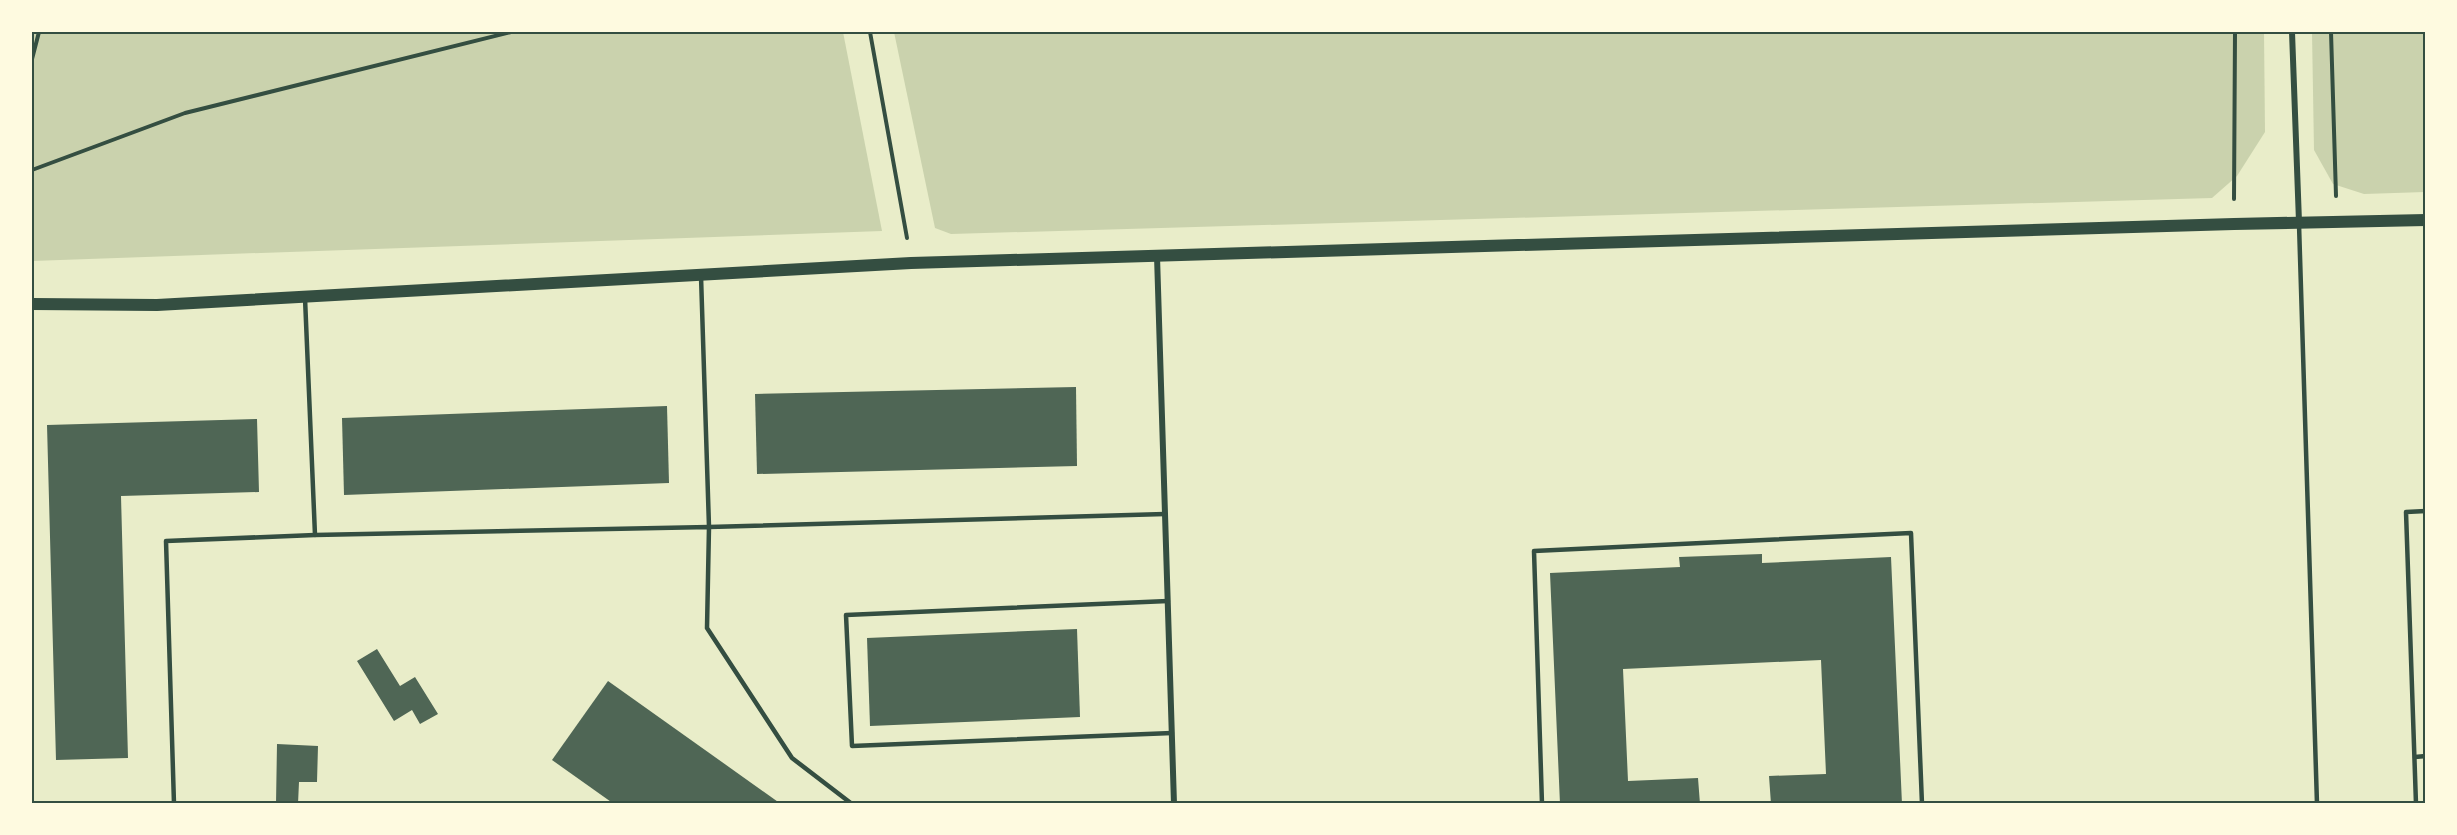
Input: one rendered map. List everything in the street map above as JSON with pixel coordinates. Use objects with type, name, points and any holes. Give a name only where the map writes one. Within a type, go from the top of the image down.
[{"type":"main road","points":[[32,304],[157,305],[911,263],[2426,220]]},
{"type":"street","points":[[2292,32],[2299,222]]},
{"type":"street","points":[[1157,255],[1174,804]]},
{"type":"lane","points":[[2299,222],[2317,804]]},
{"type":"lane","points":[[701,274],[709,527],[707,628],[792,758],[852,804]]},
{"type":"lane","points":[[304,296],[315,536]]},
{"type":"lane","points":[[2416,804],[2406,512],[2426,511]]},
{"type":"lane","points":[[174,804],[166,540],[1165,514]]},
{"type":"lane","points":[[1542,804],[1534,551],[1911,533],[1922,804]]},
{"type":"lane","points":[[1168,601],[846,615],[852,746],[1172,733]]},
{"type":"lane","points":[[2415,757],[2426,756]]},
{"type":"path","points":[[32,59],[39,32]]},
{"type":"path","points":[[32,170],[185,113],[511,32]]},
{"type":"path","points":[[870,32],[911,263]]},
{"type":"path","points":[[2234,224],[2235,32]]},
{"type":"path","points":[[2331,32],[2337,221]]},
{"type":"green space","points":[[32,32],[843,32],[882,231],[32,261]]},
{"type":"green space","points":[[894,32],[2264,32],[2265,132],[2237,176],[2212,198],[951,234],[935,228]]},
{"type":"green space","points":[[2312,32],[2425,32],[2425,192],[2364,194],[2333,184],[2314,150]]},
{"type":"building","points":[[1076,387],[1077,466],[757,474],[755,394]]},
{"type":"building","points":[[667,406],[669,483],[344,495],[342,418]]},
{"type":"building","points":[[257,419],[259,492],[121,496],[128,758],[56,760],[47,425]]},
{"type":"building","points":[[1762,554],[1762,563],[1891,557],[1902,804],[1771,804],[1769,776],[1826,774],[1821,660],[1623,669],[1628,781],[1698,778],[1700,804],[1560,804],[1550,573],[1680,567],[1679,557]]},
{"type":"building","points":[[1077,629],[1080,717],[870,726],[867,638]]},
{"type":"building","points":[[377,649],[400,686],[415,677],[438,714],[420,724],[412,710],[394,721],[357,661]]},
{"type":"building","points":[[608,681],[781,804],[614,804],[552,760]]},
{"type":"building","points":[[277,744],[318,746],[317,782],[299,782],[298,804],[276,804]]}]
